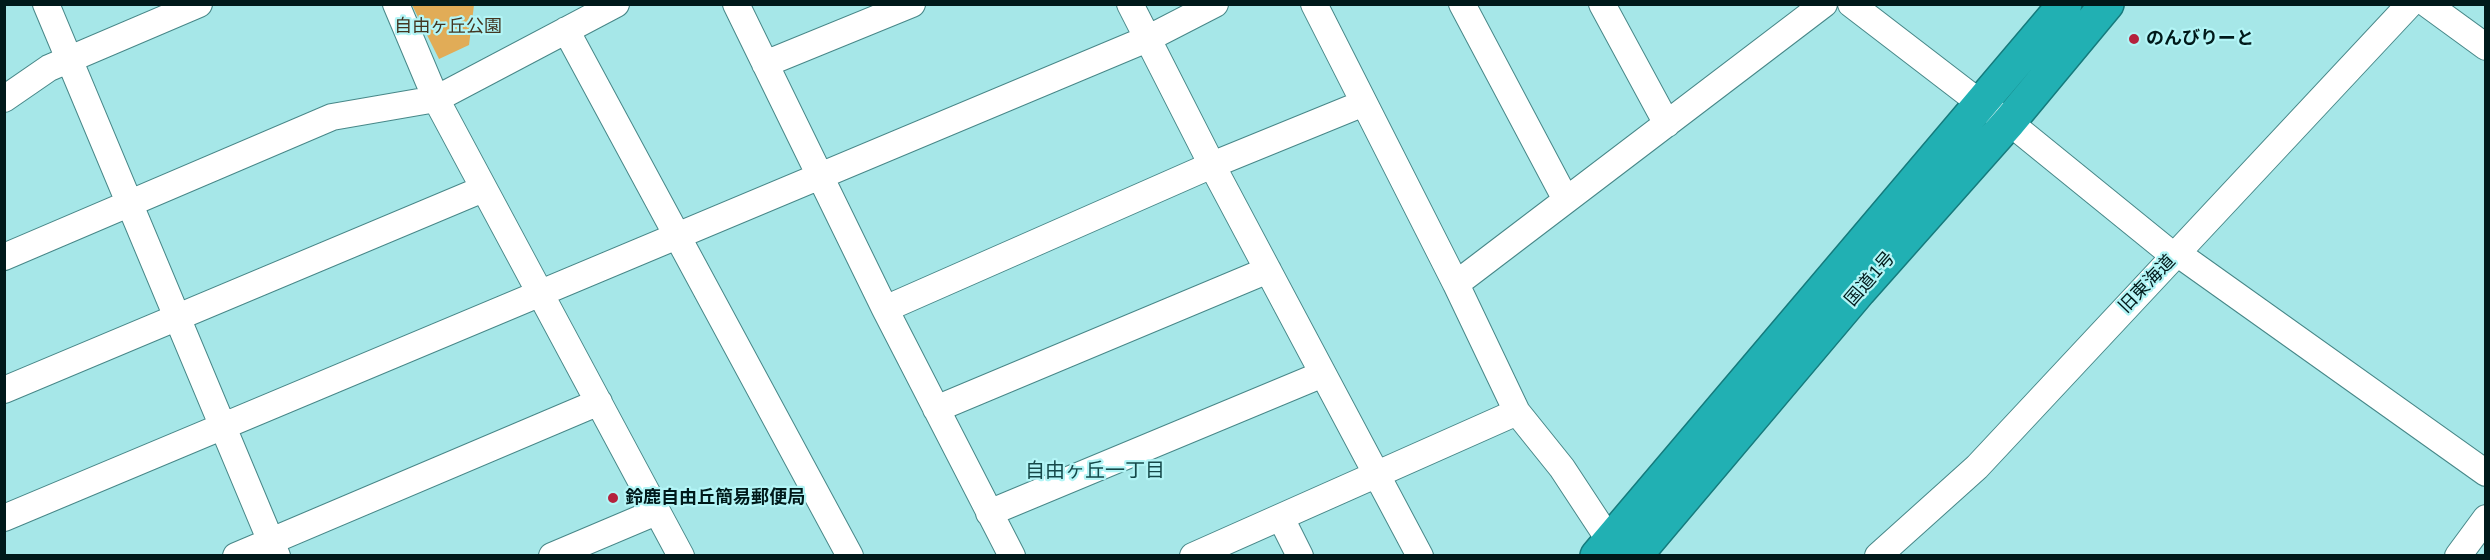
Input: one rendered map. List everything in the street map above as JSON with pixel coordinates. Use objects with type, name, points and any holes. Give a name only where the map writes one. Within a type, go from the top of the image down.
[{"type":"highway","name":"国道1号","points":[[1614,551],[1980,103],[2065,4]]},
{"type":"highway","name":"国道1号","points":[[1614,551],[1859,291],[2009,122],[2107,4]]},
{"type":"street","points":[[45,4],[221,427],[274,548]]},
{"type":"street","points":[[4,99],[49,68],[69,58],[199,4]]},
{"type":"street","points":[[396,4],[436,99],[681,555]]},
{"type":"street","points":[[4,257],[332,117],[436,99],[616,4]]},
{"type":"street","points":[[736,4],[885,309],[1012,555]]},
{"type":"street","points":[[765,64],[912,4]]},
{"type":"street","points":[[1130,4],[1212,165],[1420,555]]},
{"type":"street","points":[[4,518],[1147,39],[1215,4]]},
{"type":"street","points":[[1314,4],[1456,284],[1517,412],[1562,468],[1614,551]]},
{"type":"street","points":[[1462,4],[1566,200]]},
{"type":"street","points":[[1456,284],[1824,4]]},
{"type":"street","points":[[1851,4],[1980,103],[2009,122],[2175,254],[2486,473]]},
{"type":"street","name":"旧東海道","points":[[1878,555],[1977,467],[2410,4]]},
{"type":"street","points":[[2427,4],[2486,47]]},
{"type":"street","points":[[1604,5],[1667,124]]},
{"type":"street","points":[[566,30],[850,555]]},
{"type":"street","points":[[885,309],[1212,165],[1364,103]]},
{"type":"street","points":[[4,390],[483,189]]},
{"type":"street","points":[[936,409],[1268,270]]},
{"type":"street","points":[[989,513],[1323,374]]},
{"type":"street","points":[[236,555],[274,548],[599,402]]},
{"type":"street","points":[[1193,555],[1377,476],[1517,412]]},
{"type":"street","points":[[552,555],[656,512]]},
{"type":"street","points":[[1281,518],[1300,555]]},
{"type":"street","points":[[2458,555],[2486,518]]},
{"type":"green space","name":"自由ヶ丘公園","points":[[412,5],[474,5],[469,45],[439,59]]},
{"type":"place","name":"のんびりーと","points":[[2134,39]]},
{"type":"place","name":"鈴鹿自由丘簡易郵便局","points":[[613,498]]},
{"type":"district","name":"自由ヶ丘一丁目","points":[[1095,471]]}]
